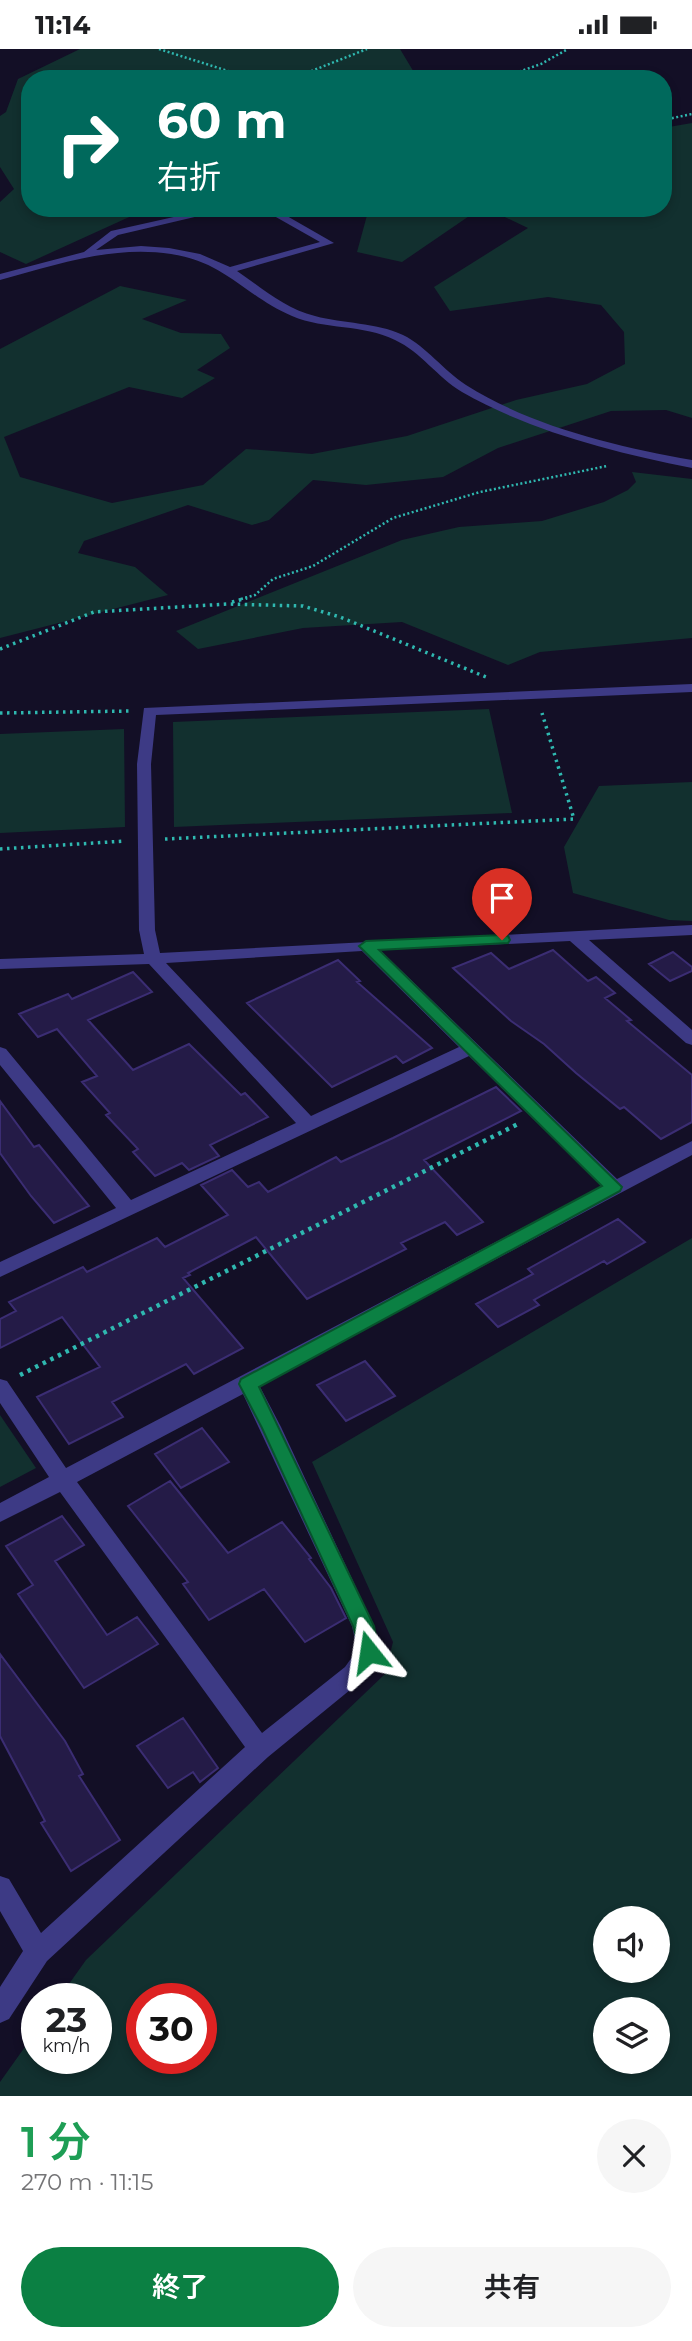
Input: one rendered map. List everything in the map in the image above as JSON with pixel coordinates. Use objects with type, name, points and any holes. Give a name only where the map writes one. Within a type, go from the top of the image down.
[{"type":"street","points":[[82,254],[115,233],[187,217]]},
{"type":"street","points":[[229,270],[329,243],[281,217]]},
{"type":"street","points":[[0,277],[82,254],[127,248],[205,259],[229,270],[295,313],[310,319],[397,336],[413,345],[460,386],[522,417],[635,451],[692,464]]},
{"type":"street","points":[[309,1125],[153,959],[147,930],[144,764],[149,711],[692,688]]},
{"type":"street","points":[[0,964],[153,959],[692,930]]},
{"type":"street","points":[[574,936],[692,1039]]},
{"type":"street","points":[[366,946],[614,1187]]},
{"type":"street","points":[[0,1270],[471,1048]]},
{"type":"street","points":[[0,1053],[128,1210]]},
{"type":"street","points":[[0,1513],[692,1147]]},
{"type":"street","points":[[6,1383],[63,1480],[260,1749]]},
{"type":"street","points":[[0,2010],[38,1952],[260,1749],[353,1674],[369,1652],[363,1626],[271,1427],[248,1384]]},
{"type":"street","points":[[0,1888],[38,1952]]},
{"type":"path","points":[[159,49],[225,70]]},
{"type":"path","points":[[314,70],[367,49]]},
{"type":"path","points":[[524,70],[568,49]]},
{"type":"path","points":[[672,118],[692,114]]},
{"type":"path","points":[[228,604],[255,595],[273,579],[313,566],[393,518],[480,492],[611,465],[635,451]]},
{"type":"path","points":[[0,649],[94,612],[228,604],[303,606],[340,617],[447,663],[536,694],[574,819],[147,839],[0,849]]},
{"type":"path","points":[[0,713],[149,711]]},
{"type":"path","points":[[6,1383],[538,1113]]},
{"type":"green space","points":[[80,49],[400,49],[413,70],[37,70]]},
{"type":"green space","points":[[21,78],[21,217],[129,217],[26,264],[0,252],[0,202],[14,189],[0,167],[0,116],[6,112],[18,79]]},
{"type":"green space","points":[[692,123],[692,418],[666,410],[611,411],[498,448],[443,477],[366,485],[313,480],[269,520],[252,525],[188,505],[84,541],[78,553],[135,567],[168,595],[0,638],[0,349],[120,286],[187,300],[142,319],[181,333],[221,334],[230,348],[197,370],[215,378],[182,398],[129,387],[4,437],[20,477],[112,503],[203,485],[246,449],[312,454],[407,436],[516,400],[587,384],[625,364],[624,332],[601,305],[548,297],[450,311],[434,287],[528,228],[505,217],[672,217],[672,126]]},
{"type":"green space","points":[[367,217],[468,217],[402,262],[357,252]]},
{"type":"green space","points":[[632,472],[692,479],[692,638],[540,652],[508,665],[402,622],[303,628],[198,649],[176,631],[402,540],[459,527],[542,521],[604,502],[628,490],[636,482]]},
{"type":"green space","points":[[489,709],[512,813],[174,827],[173,722]]},
{"type":"green space","points":[[124,729],[125,827],[0,833],[0,734]]},
{"type":"green space","points":[[692,782],[692,921],[669,920],[573,893],[564,847],[599,786]]},
{"type":"green space","points":[[692,1238],[692,2096],[0,2096],[0,2082],[21,2052],[21,2074],[112,2074],[112,1983],[70,1983],[86,1960],[385,1674],[393,1642],[312,1462]]},
{"type":"green space","points":[[0,1415],[36,1468],[0,1487]]},
{"type":"building","points":[[553,950],[588,981],[596,977],[615,993],[605,998],[631,1020],[627,1021],[692,1075],[692,1122],[661,1139],[624,1107],[620,1109],[544,1044],[511,1021],[453,968],[491,953],[509,969]]},
{"type":"building","points":[[673,952],[692,967],[692,971],[670,981],[649,964]]},
{"type":"building","points":[[338,960],[360,981],[357,982],[432,1048],[403,1063],[396,1056],[332,1087],[247,1003]]},
{"type":"building","points":[[133,972],[152,992],[88,1020],[133,1070],[189,1044],[241,1095],[245,1093],[268,1117],[210,1145],[219,1156],[189,1170],[182,1163],[155,1176],[133,1152],[138,1149],[106,1115],[110,1113],[82,1082],[97,1076],[57,1029],[38,1037],[19,1014],[68,994],[72,999]]},
{"type":"building","points":[[496,1087],[521,1111],[424,1160],[483,1222],[457,1235],[445,1222],[401,1243],[406,1249],[307,1299],[256,1237],[188,1273],[190,1275],[183,1278],[243,1348],[194,1374],[186,1364],[112,1402],[123,1417],[69,1444],[37,1397],[100,1367],[62,1317],[0,1348],[0,1319],[16,1311],[9,1302],[83,1267],[87,1272],[157,1238],[165,1247],[228,1215],[201,1185],[232,1170],[248,1187],[259,1182],[268,1192],[336,1157],[341,1162]]},
{"type":"building","points":[[0,1101],[34,1147],[39,1145],[89,1206],[54,1223],[31,1196],[0,1153]]},
{"type":"building","points":[[618,1219],[645,1242],[607,1264],[604,1261],[534,1300],[539,1305],[498,1327],[476,1304],[533,1274],[528,1269]]},
{"type":"building","points":[[365,1361],[395,1396],[346,1421],[317,1385]]},
{"type":"building","points":[[202,1428],[229,1462],[181,1488],[155,1454]]},
{"type":"building","points":[[170,1481],[228,1553],[282,1522],[331,1588],[346,1618],[305,1642],[264,1589],[209,1620],[183,1584],[188,1582],[128,1506]]},
{"type":"building","points":[[62,1516],[84,1545],[55,1561],[107,1635],[137,1617],[158,1644],[84,1688],[18,1594],[33,1585],[6,1546]]},
{"type":"building","points":[[0,1654],[65,1741],[83,1774],[79,1776],[120,1840],[71,1871],[41,1823],[45,1821],[0,1736]]},
{"type":"building","points":[[183,1718],[218,1768],[200,1782],[193,1772],[168,1788],[137,1746]]},
{"type":"route","points":[[369,1652],[363,1626],[271,1427],[248,1384],[614,1187],[366,946],[502,940]]}]
